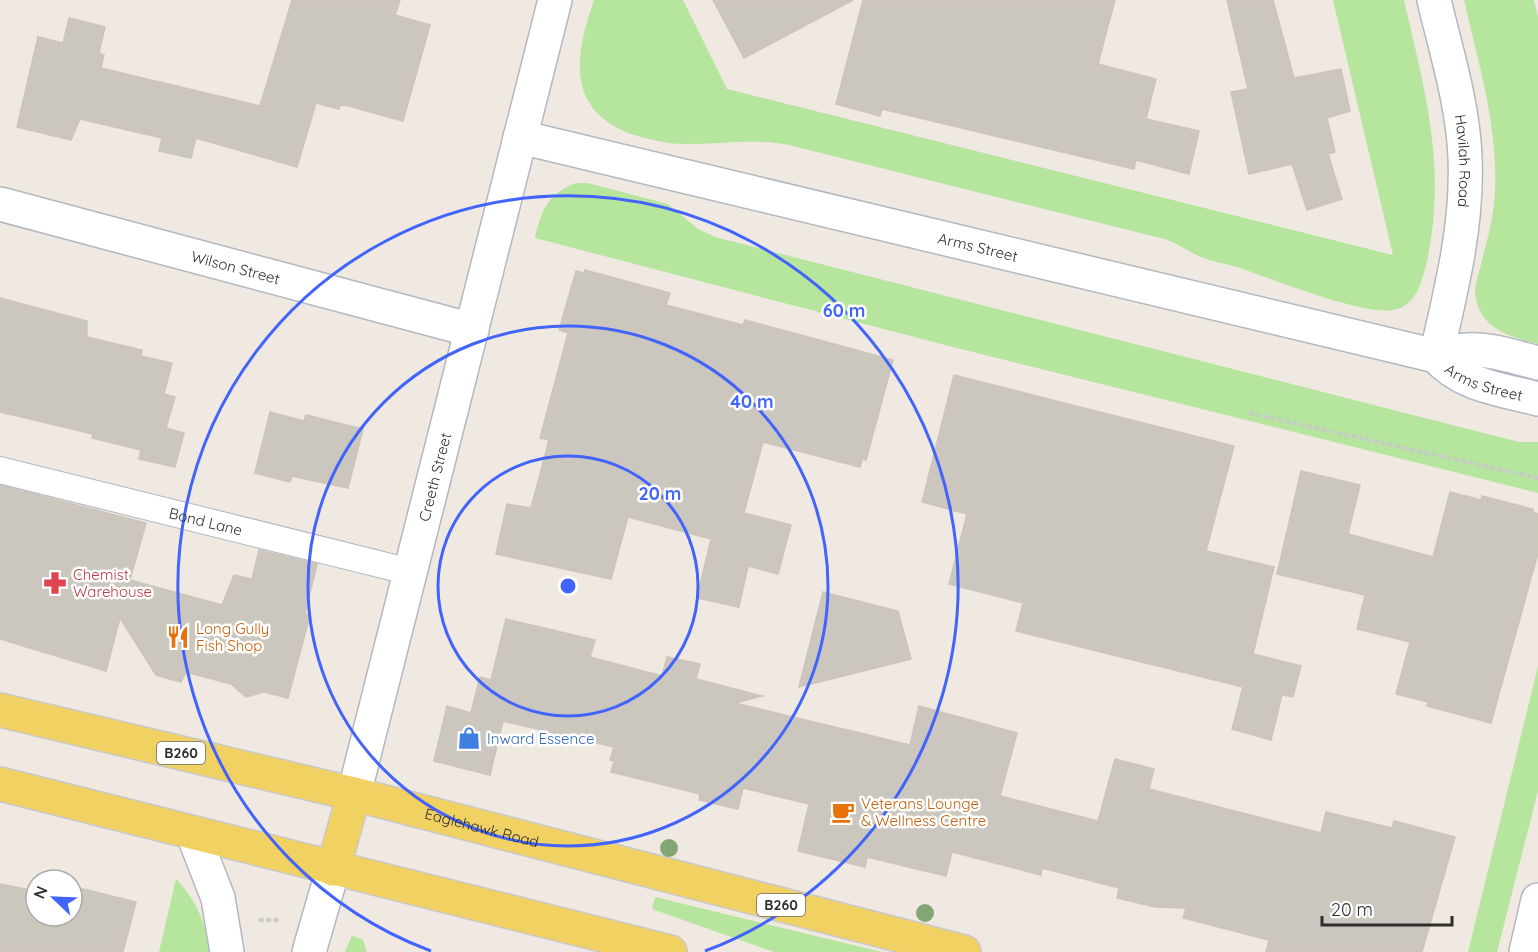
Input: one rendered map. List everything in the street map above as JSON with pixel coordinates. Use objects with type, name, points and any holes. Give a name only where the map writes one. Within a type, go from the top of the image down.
[{"type":"main road","name":"Eaglehawk Road","points":[[0,710],[354,794],[963,952]]},
{"type":"main road","points":[[0,784],[670,952]]},
{"type":"main road","name":"Creeth Street","points":[[333,869],[354,794]]},
{"type":"street","name":"Creeth Street","points":[[354,794],[555,0]]},
{"type":"street","name":"Havilah Road","points":[[1434,0],[1462,125],[1466,184],[1456,264],[1436,356]]},
{"type":"street","name":"Arms Street","points":[[520,137],[1436,356],[1467,348],[1483,349],[1538,363]]},
{"type":"street","name":"Wilson Street","points":[[0,204],[472,330]]},
{"type":"street","name":"Arms Street","points":[[1436,356],[1452,372],[1473,382],[1538,399]]},
{"type":"street","points":[[193,834],[218,898],[228,952]]},
{"type":"street","name":"Creeth Street","points":[[309,952],[333,869]]},
{"type":"street","points":[[1526,952],[1537,907]]},
{"type":"lane","name":"Bond Lane","points":[[0,470],[411,572]]},
{"type":"path","points":[[1249,413],[1538,478]]},
{"type":"green space","points":[[594,0],[683,0],[727,89],[1393,255],[1333,0],[1404,0],[1426,98],[1434,161],[1433,226],[1427,261],[1420,284],[1413,298],[1401,308],[1379,310],[1361,308],[1206,259],[1168,240],[789,145],[748,142],[680,144],[631,134],[610,123],[595,110],[585,95],[580,60],[582,41]]},
{"type":"green space","points":[[1464,0],[1534,0],[1538,17],[1538,344],[1495,328],[1487,321],[1477,302],[1475,289],[1494,203],[1495,166],[1486,94]]},
{"type":"green space","points":[[576,183],[588,183],[668,204],[698,229],[715,237],[1519,442],[1538,442],[1538,493],[945,345],[535,238],[547,204],[559,192]]},
{"type":"green space","points":[[1538,666],[1538,791],[1497,952],[1468,952]]},
{"type":"green space","points":[[176,879],[199,912],[210,952],[159,952]]},
{"type":"green space","points":[[655,897],[882,952],[774,952],[652,909]]},
{"type":"green space","points":[[352,935],[363,940],[367,952],[345,952]]},
{"type":"building","points":[[292,0],[400,0],[395,15],[430,25],[403,121],[349,106],[340,105],[339,109],[316,103],[297,167],[196,138],[191,158],[159,151],[162,138],[80,119],[71,140],[17,127],[38,37],[63,43],[69,18],[105,27],[99,53],[104,55],[101,68],[260,106]]},
{"type":"building","points":[[713,0],[853,0],[744,58]]},
{"type":"building","points":[[863,0],[1115,0],[1098,64],[1156,79],[1146,119],[1199,131],[1189,174],[1136,160],[1134,169],[882,109],[880,116],[836,104]]},
{"type":"building","points":[[1227,0],[1273,0],[1294,78],[1341,69],[1350,111],[1327,118],[1335,152],[1328,154],[1342,199],[1307,210],[1292,164],[1249,174],[1231,92],[1248,89]]},
{"type":"building","points":[[585,270],[670,293],[666,305],[743,325],[745,320],[893,360],[866,460],[862,459],[860,467],[763,442],[744,513],[791,525],[778,574],[748,566],[739,607],[697,598],[711,539],[628,517],[611,579],[496,554],[507,504],[531,508],[549,440],[540,438],[568,333],[559,330],[576,271],[584,273]]},
{"type":"building","points":[[0,298],[87,321],[87,337],[142,350],[141,356],[172,363],[164,394],[175,397],[166,428],[184,433],[175,467],[139,459],[141,450],[92,438],[93,434],[0,412]]},
{"type":"building","points":[[954,375],[1234,446],[1206,551],[1274,567],[1253,654],[1301,666],[1293,697],[1282,695],[1271,740],[1232,729],[1243,687],[1016,631],[1023,603],[949,584],[967,514],[922,502]]},
{"type":"building","points":[[270,412],[304,421],[306,415],[363,429],[348,488],[292,476],[290,482],[255,473]]},
{"type":"building","points":[[1301,471],[1360,485],[1348,534],[1433,557],[1450,492],[1481,500],[1482,496],[1533,509],[1533,512],[1538,514],[1538,553],[1491,723],[1427,706],[1428,702],[1396,694],[1410,642],[1357,629],[1365,595],[1277,574]]},
{"type":"building","points":[[0,485],[146,523],[130,580],[222,605],[234,575],[252,579],[259,550],[317,564],[305,614],[310,615],[288,698],[264,692],[246,697],[231,684],[186,672],[181,682],[156,675],[120,618],[106,671],[0,639]]},
{"type":"building","points":[[823,592],[898,611],[911,659],[799,687]]},
{"type":"building","points":[[506,619],[595,640],[590,657],[662,676],[667,657],[700,664],[696,679],[762,696],[735,703],[910,745],[919,706],[1017,733],[1000,796],[1098,821],[1115,759],[1154,769],[1149,789],[1321,833],[1326,812],[1392,828],[1394,821],[1455,837],[1422,952],[1266,952],[1269,940],[1183,918],[1186,908],[1155,907],[1117,898],[1119,888],[1042,868],[1041,875],[952,852],[946,876],[867,857],[865,867],[798,851],[809,804],[743,788],[738,809],[699,800],[700,794],[611,772],[614,761],[610,760],[614,747],[503,721],[490,775],[434,761],[447,706],[471,713],[480,677],[491,680]]},
{"type":"building","points":[[0,884],[24,889],[24,928],[84,928],[84,889],[136,902],[123,952],[0,952]]},
{"type":"place","name":"Chemist Warehouse","points":[[55,583]]},
{"type":"place","name":"Long Gully Fish Shop","points":[[178,637]]},
{"type":"place","name":"Inward Essence","points":[[469,738]]},
{"type":"place","name":"Veterans Lounge & Wellness Centre","points":[[843,812]]}]
